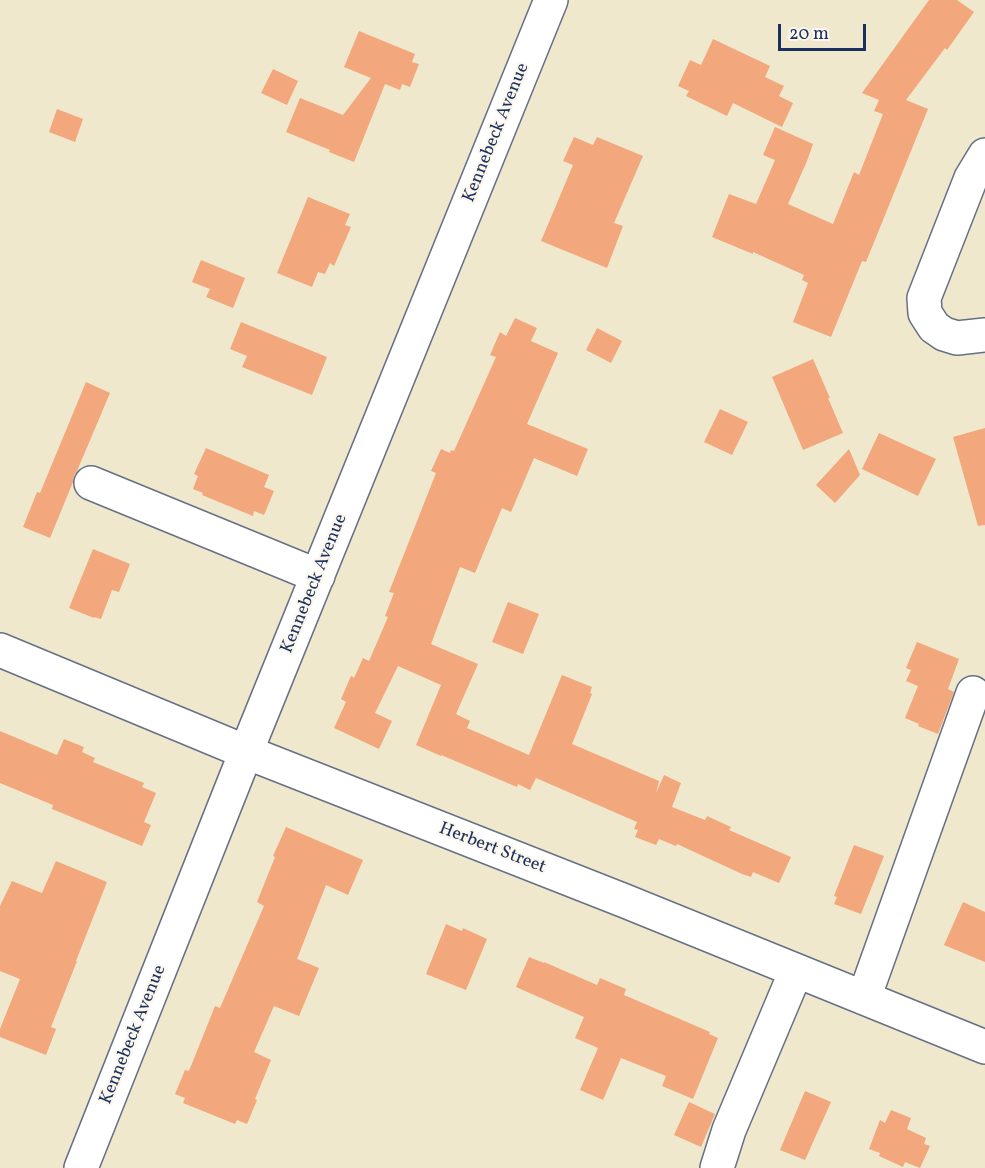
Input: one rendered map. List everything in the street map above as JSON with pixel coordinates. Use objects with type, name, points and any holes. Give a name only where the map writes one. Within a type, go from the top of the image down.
[{"type":"street","name":"Kennebeck Avenue","points":[[81,1168],[246,752],[551,0]]},
{"type":"street","points":[[985,155],[971,178],[924,298],[925,313],[934,327],[944,334],[957,338],[985,334]]},
{"type":"street","points":[[91,483],[318,576]]},
{"type":"street","name":"Herbert Street","points":[[0,650],[246,752],[985,1047]]},
{"type":"street","points":[[864,998],[973,693]]},
{"type":"street","points":[[717,1168],[729,1130],[796,971]]},
{"type":"building","points":[[929,0],[957,0],[974,12],[947,50],[945,48],[906,100],[928,109],[866,262],[862,261],[831,337],[793,322],[808,283],[802,280],[804,275],[712,237],[729,194],[756,204],[775,160],[763,155],[775,127],[813,144],[788,204],[833,224],[854,172],[859,175],[883,114],[874,111],[879,100],[862,93]]},
{"type":"building","points":[[359,31],[415,54],[412,62],[419,64],[410,87],[402,84],[400,90],[385,84],[354,162],[286,132],[300,98],[343,115],[371,78],[344,67]]},
{"type":"building","points":[[713,39],[770,66],[765,77],[784,86],[779,96],[793,103],[782,127],[733,103],[727,116],[686,96],[689,91],[678,86],[690,60],[701,65]]},
{"type":"building","points":[[273,69],[298,81],[287,105],[261,93]]},
{"type":"building","points":[[57,109],[83,119],[75,142],[49,132]]},
{"type":"building","points":[[574,137],[593,145],[597,137],[643,156],[614,223],[623,226],[607,268],[541,241],[573,165],[563,161]]},
{"type":"building","points":[[308,197],[350,214],[345,225],[351,227],[334,266],[330,263],[325,274],[318,272],[312,287],[277,273]]},
{"type":"building","points":[[201,260],[245,278],[233,308],[206,297],[210,289],[192,282]]},
{"type":"building","points":[[515,318],[537,328],[531,341],[558,353],[527,424],[588,449],[577,476],[534,458],[511,512],[502,508],[475,573],[460,567],[431,644],[478,664],[456,714],[470,721],[467,728],[529,755],[562,675],[592,687],[590,693],[592,694],[572,744],[659,781],[656,793],[664,775],[681,783],[672,807],[705,820],[707,816],[731,827],[729,830],[791,857],[779,883],[753,872],[751,877],[742,874],[677,844],[676,846],[659,839],[656,845],[635,837],[638,830],[634,829],[637,822],[536,778],[530,790],[518,784],[517,787],[416,745],[441,685],[398,666],[375,713],[392,721],[379,749],[334,728],[346,702],[341,699],[351,676],[354,678],[363,658],[369,661],[388,617],[385,616],[394,593],[389,592],[436,473],[431,471],[441,449],[450,453],[451,450],[454,451],[496,357],[490,355],[500,332],[506,336]]},
{"type":"building","points":[[241,322],[327,357],[312,395],[242,367],[247,356],[230,349]]},
{"type":"building","points":[[597,328],[622,341],[611,363],[586,350]]},
{"type":"building","points":[[813,359],[843,433],[803,450],[772,377]]},
{"type":"building","points":[[86,382],[110,393],[74,475],[50,538],[23,527],[37,492],[40,493]]},
{"type":"building","points":[[720,409],[748,422],[732,455],[704,442]]},
{"type":"building","points":[[985,428],[985,525],[978,526],[953,437]]},
{"type":"building","points":[[879,433],[936,459],[918,496],[862,469]]},
{"type":"building","points":[[206,448],[269,475],[264,487],[274,491],[264,515],[254,511],[253,516],[193,489],[198,476],[194,474]]},
{"type":"building","points":[[849,449],[860,475],[835,503],[816,485]]},
{"type":"building","points":[[93,549],[130,564],[119,592],[112,590],[101,619],[69,608]]},
{"type":"building","points":[[508,602],[539,614],[523,654],[492,642]]},
{"type":"building","points":[[917,642],[959,659],[948,689],[954,692],[938,734],[905,718],[918,686],[906,681],[911,670],[906,668]]},
{"type":"building","points":[[0,731],[57,755],[64,739],[84,747],[82,752],[95,758],[93,762],[144,783],[142,787],[156,793],[144,822],[151,825],[142,846],[52,809],[53,805],[0,783]]},
{"type":"building","points":[[286,827],[363,860],[348,895],[326,885],[297,959],[319,968],[299,1016],[274,1006],[254,1052],[271,1060],[247,1124],[237,1120],[235,1124],[183,1103],[185,1098],[175,1094],[185,1070],[189,1071],[215,1006],[220,1008],[264,906],[257,902]]},
{"type":"building","points":[[854,845],[884,856],[861,914],[834,904],[837,897],[834,896]]},
{"type":"building","points":[[56,861],[107,882],[51,1027],[56,1029],[46,1055],[0,1037],[0,1029],[20,979],[0,971],[0,906],[12,881],[42,893]]},
{"type":"building","points":[[963,902],[985,912],[985,962],[944,945]]},
{"type":"building","points":[[446,924],[462,931],[463,928],[487,939],[466,990],[426,974]]},
{"type":"building","points":[[529,957],[597,985],[600,978],[626,989],[624,995],[710,1032],[709,1034],[718,1038],[693,1099],[662,1086],[666,1076],[621,1058],[603,1100],[580,1090],[598,1048],[575,1038],[584,1017],[516,987]]},
{"type":"building","points":[[805,1091],[831,1102],[805,1160],[780,1150]]},
{"type":"building","points":[[689,1102],[715,1114],[701,1147],[674,1135]]},
{"type":"building","points":[[891,1110],[911,1118],[907,1129],[926,1138],[924,1144],[930,1146],[920,1168],[905,1162],[903,1167],[869,1149],[880,1120],[885,1123]]}]
